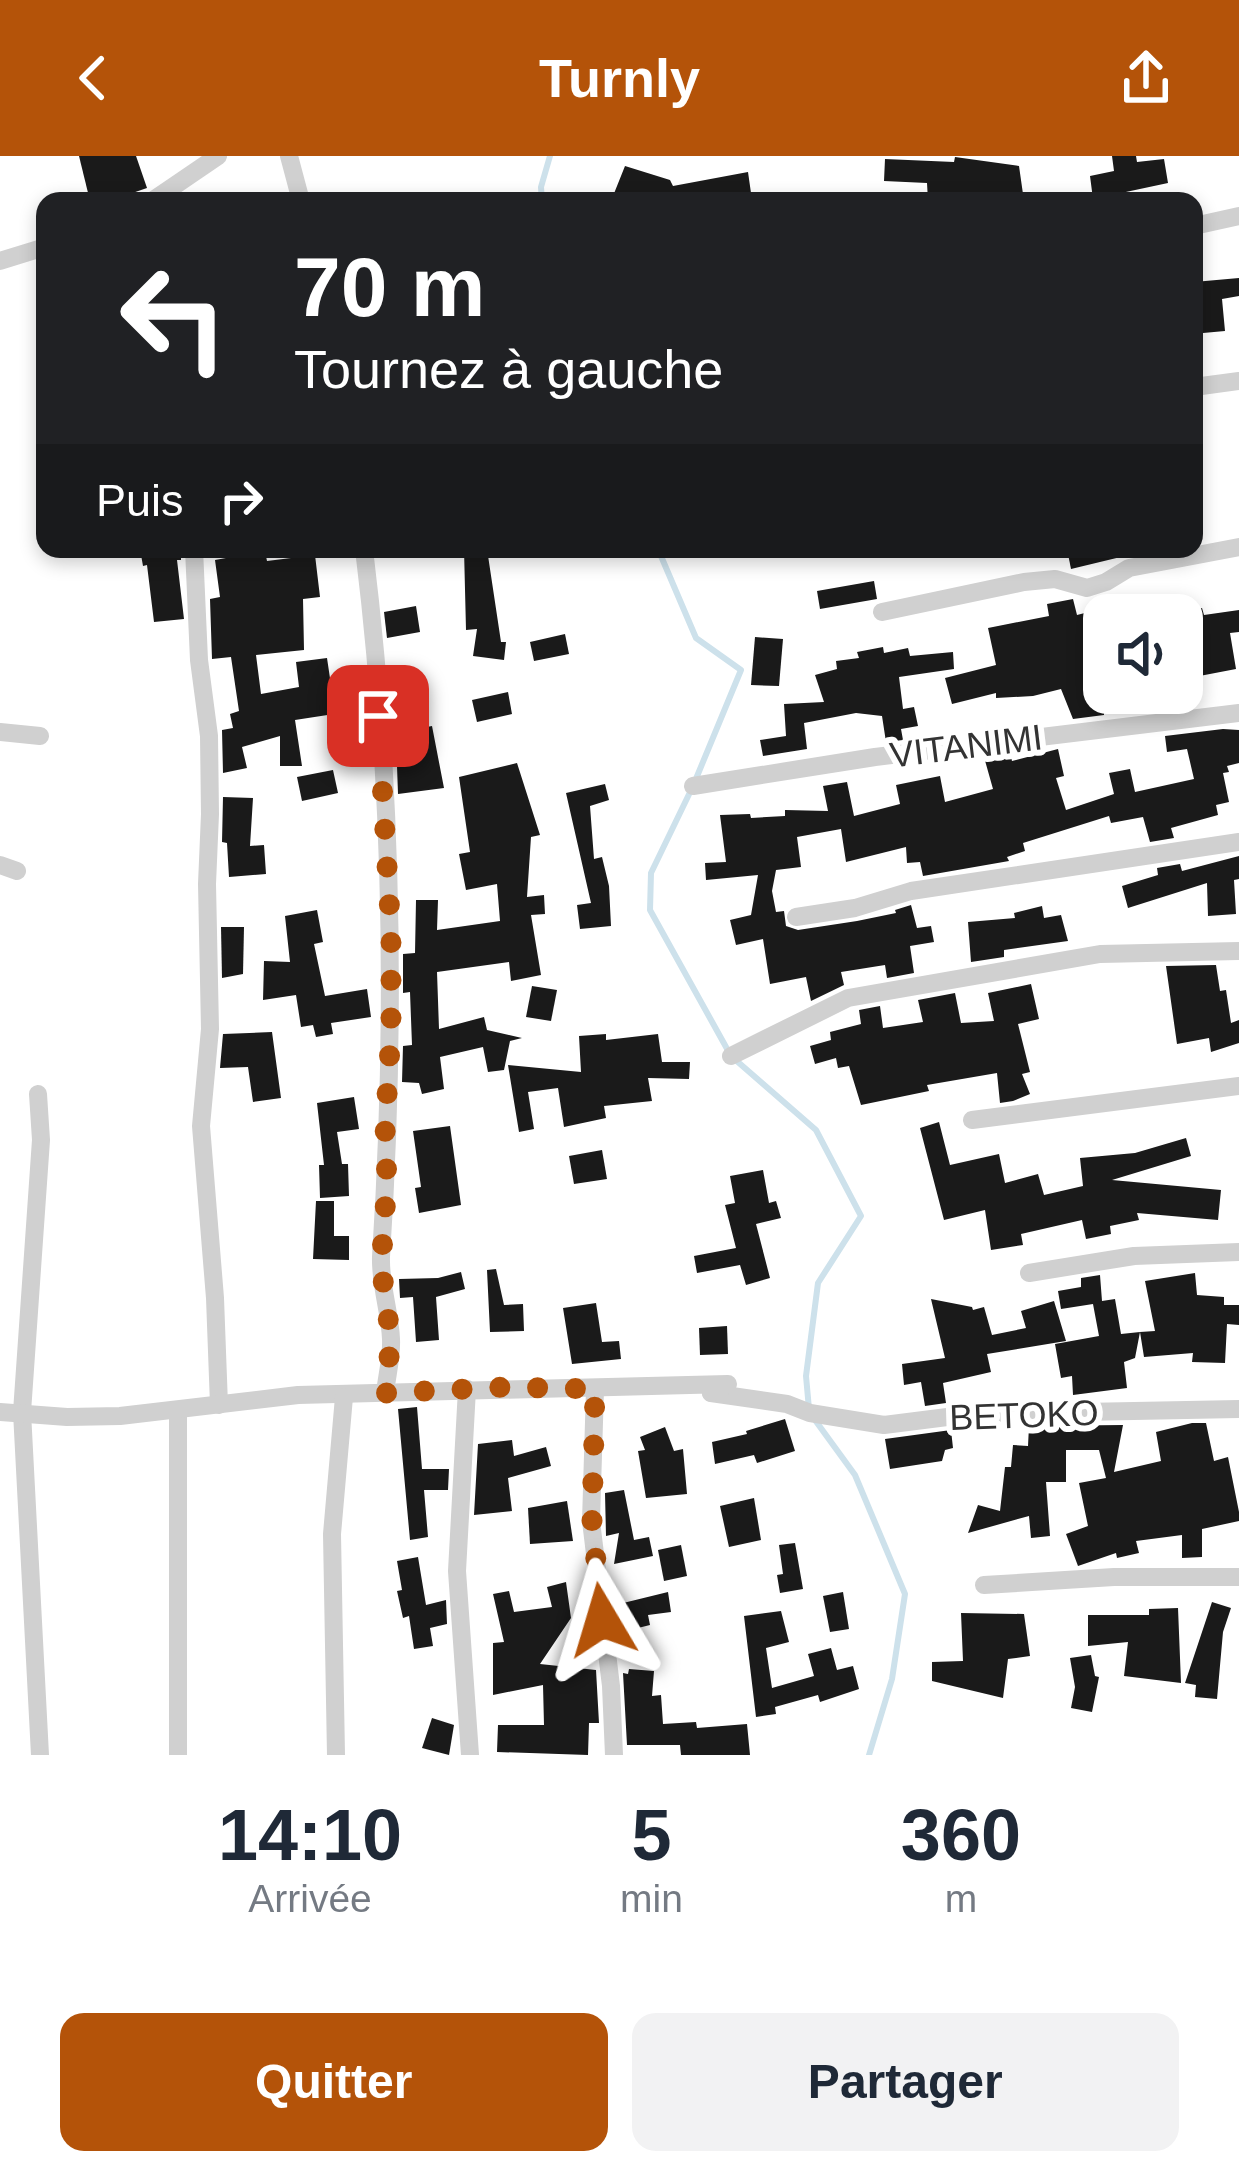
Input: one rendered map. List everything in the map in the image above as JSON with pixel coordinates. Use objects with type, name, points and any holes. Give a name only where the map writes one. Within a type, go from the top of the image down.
[{"type":"street","points":[[168,192],[218,156]]},
{"type":"street","points":[[289,156],[299,192]]},
{"type":"street","points":[[1203,224],[1239,217]]},
{"type":"street","points":[[0,261],[36,251]]},
{"type":"street","points":[[1203,386],[1239,381]]},
{"type":"street","points":[[1203,554],[1239,547]]},
{"type":"street","points":[[194,558],[199,660],[209,736],[210,814],[210,1029],[201,1126],[219,1405]]},
{"type":"street","points":[[365,558],[391,932],[381,1265],[391,1340],[385,1393]]},
{"type":"street","points":[[881,612],[1024,582],[1055,579],[1087,588],[1129,568],[1181,558]]},
{"type":"street","name":"VITANIMI","points":[[693,786],[874,757],[1239,712]]},
{"type":"street","points":[[0,732],[40,736]]},
{"type":"street","points":[[796,917],[856,908],[911,891],[1239,842]]},
{"type":"street","points":[[730,1055],[848,998],[1100,954],[1239,951]]},
{"type":"street","points":[[971,1120],[1239,1086]]},
{"type":"street","points":[[38,1094],[41,1140],[22,1412],[40,1755]]},
{"type":"street","points":[[1029,1273],[1134,1256],[1239,1252]]},
{"type":"street","name":"BETOKO","points":[[595,1389],[728,1384],[711,1393],[884,1425],[970,1414],[1239,1409]]},
{"type":"street","points":[[467,1389],[457,1570],[470,1755]]},
{"type":"street","points":[[0,1412],[67,1417],[178,1411],[298,1395],[595,1389],[592,1521],[614,1755]]},
{"type":"street","points":[[336,1755],[332,1534],[344,1397]]},
{"type":"street","points":[[178,1411],[178,1755]]},
{"type":"street","points":[[984,1585],[1114,1577],[1239,1577]]},
{"type":"building","points":[[79,156],[136,156],[147,188],[88,192]]},
{"type":"building","points":[[1112,156],[1136,156],[1137,162],[1164,159],[1168,183],[1126,192],[1092,192],[1090,176],[1114,171]]},
{"type":"building","points":[[955,157],[1019,166],[1023,192],[928,192],[927,183],[884,181],[885,159],[954,162]]},
{"type":"building","points":[[625,166],[670,180],[673,186],[748,172],[751,192],[615,192]]},
{"type":"building","points":[[1239,278],[1239,296],[1222,299],[1225,331],[1203,333],[1203,281]]},
{"type":"building","points":[[142,558],[181,558],[177,560],[184,619],[154,622],[147,565],[143,566]]},
{"type":"building","points":[[315,558],[320,597],[303,599],[304,650],[256,655],[261,694],[299,687],[296,662],[327,658],[331,685],[350,682],[358,749],[339,752],[334,714],[295,720],[302,766],[280,766],[280,736],[242,747],[247,768],[223,773],[222,730],[233,728],[230,714],[239,711],[231,657],[212,659],[210,599],[220,597],[215,560]]},
{"type":"building","points":[[464,558],[488,558],[501,642],[506,642],[504,660],[473,656],[477,629],[466,630]]},
{"type":"building","points":[[1069,558],[1116,558],[1071,569]]},
{"type":"building","points":[[874,581],[877,599],[820,609],[817,591]]},
{"type":"building","points":[[1073,599],[1077,615],[1083,613],[1083,714],[1104,715],[1073,719],[1061,689],[1033,696],[996,698],[996,693],[952,704],[945,678],[996,665],[988,628],[1049,616],[1047,604]]},
{"type":"building","points":[[416,606],[420,632],[387,638],[384,612]]},
{"type":"building","points":[[1239,610],[1239,632],[1230,633],[1236,669],[1203,675],[1203,612]]},
{"type":"building","points":[[565,634],[569,654],[534,661],[530,642]]},
{"type":"building","points":[[755,637],[783,639],[779,686],[751,685]]},
{"type":"building","points":[[883,647],[884,653],[908,648],[910,656],[953,652],[954,669],[899,677],[903,709],[914,707],[918,726],[901,729],[903,740],[886,742],[882,716],[856,713],[804,723],[807,749],[763,756],[760,740],[786,736],[784,704],[824,702],[815,675],[837,669],[836,661],[859,658],[857,652]]},
{"type":"building","points":[[508,692],[512,714],[477,722],[472,700]]},
{"type":"building","points":[[432,726],[444,788],[398,794],[397,766],[402,766],[397,733]]},
{"type":"building","points":[[1239,730],[1239,763],[1227,766],[1229,772],[1223,773],[1229,802],[1216,805],[1218,815],[1171,828],[1174,838],[1150,842],[1143,817],[1111,823],[1109,816],[1023,843],[1025,851],[1007,857],[1009,861],[923,876],[920,862],[907,863],[906,847],[846,862],[841,829],[797,837],[801,867],[776,870],[772,891],[776,912],[784,911],[786,926],[798,930],[857,921],[911,905],[917,928],[931,926],[934,942],[910,946],[914,973],[887,978],[885,965],[841,972],[844,985],[811,1001],[806,977],[770,984],[763,939],[736,945],[730,920],[751,915],[758,875],[706,880],[705,863],[726,862],[720,815],[750,814],[751,818],[785,816],[785,810],[828,811],[823,786],[847,782],[854,816],[900,804],[896,785],[940,776],[945,802],[993,789],[984,757],[1010,754],[1012,761],[1058,749],[1064,776],[1056,778],[1066,810],[1114,794],[1109,773],[1130,769],[1135,792],[1194,779],[1187,749],[1167,752],[1165,736]]},
{"type":"building","points":[[517,763],[540,835],[531,837],[527,897],[544,895],[545,914],[531,915],[541,975],[511,981],[509,962],[437,972],[439,1029],[484,1017],[487,1030],[522,1038],[510,1041],[504,1070],[488,1072],[483,1047],[440,1057],[444,1089],[422,1094],[419,1083],[402,1082],[403,1046],[412,1045],[410,992],[403,993],[403,954],[415,953],[416,900],[438,900],[437,930],[500,921],[497,884],[466,890],[459,854],[470,852],[459,777]]},
{"type":"building","points":[[333,770],[338,793],[302,801],[297,777]]},
{"type":"building","points":[[605,784],[609,800],[590,806],[594,859],[602,857],[611,926],[580,929],[577,905],[591,903],[566,793]]},
{"type":"building","points":[[223,797],[253,798],[250,846],[264,845],[266,874],[229,877],[227,843],[222,842]]},
{"type":"building","points":[[1239,856],[1239,879],[1234,880],[1236,914],[1208,916],[1207,883],[1128,908],[1122,886],[1158,875],[1157,868],[1180,864],[1182,871]]},
{"type":"building","points":[[1042,906],[1044,918],[1061,915],[1068,941],[1004,950],[1004,957],[971,962],[968,922],[1015,918],[1014,913]]},
{"type":"building","points":[[317,910],[323,942],[314,944],[325,996],[367,989],[371,1017],[331,1023],[333,1034],[316,1037],[313,1025],[301,1027],[296,995],[263,1000],[264,961],[290,962],[285,916]]},
{"type":"building","points":[[221,927],[244,927],[243,974],[222,978]]},
{"type":"building","points":[[1216,965],[1231,1023],[1239,1020],[1239,1043],[1211,1052],[1209,1038],[1177,1044],[1166,966]]},
{"type":"building","points":[[1031,984],[1039,1019],[1018,1024],[1030,1072],[1022,1074],[1030,1094],[1013,1101],[1000,1103],[997,1073],[927,1085],[929,1091],[861,1105],[849,1066],[838,1068],[836,1058],[815,1064],[810,1046],[831,1040],[830,1032],[861,1024],[859,1010],[880,1006],[883,1028],[923,1022],[918,1000],[955,993],[961,1023],[994,1021],[988,993]]},
{"type":"building","points":[[532,986],[557,990],[551,1021],[526,1017]]},
{"type":"building","points":[[272,1032],[281,1098],[253,1102],[248,1067],[220,1068],[223,1034]]},
{"type":"building","points":[[606,1034],[606,1040],[658,1034],[662,1062],[690,1062],[689,1079],[648,1078],[652,1101],[604,1106],[606,1118],[564,1127],[558,1088],[528,1092],[534,1129],[519,1132],[508,1065],[581,1072],[579,1036]]},
{"type":"building","points":[[354,1097],[359,1129],[337,1132],[342,1164],[348,1164],[349,1196],[320,1198],[319,1165],[324,1165],[317,1103]]},
{"type":"building","points":[[939,1122],[950,1165],[999,1154],[1005,1183],[1038,1174],[1044,1195],[1083,1186],[1080,1158],[1135,1153],[1186,1138],[1191,1156],[1112,1180],[1221,1190],[1218,1220],[1137,1213],[1139,1220],[1110,1226],[1111,1234],[1086,1239],[1082,1220],[1021,1234],[1023,1245],[991,1250],[985,1210],[944,1220],[920,1128]]},
{"type":"building","points":[[450,1126],[461,1205],[419,1213],[415,1188],[421,1187],[413,1131]]},
{"type":"building","points":[[602,1150],[607,1179],[574,1184],[569,1156]]},
{"type":"building","points":[[763,1170],[769,1203],[776,1201],[781,1218],[756,1224],[770,1278],[746,1285],[740,1265],[697,1273],[694,1256],[736,1248],[725,1205],[735,1203],[730,1176]]},
{"type":"building","points":[[316,1201],[334,1201],[334,1236],[349,1236],[349,1260],[313,1259]]},
{"type":"building","points":[[496,1269],[504,1305],[523,1304],[524,1331],[490,1332],[487,1270]]},
{"type":"building","points":[[461,1272],[465,1289],[436,1297],[439,1340],[416,1342],[413,1297],[400,1298],[399,1279]]},
{"type":"building","points":[[1195,1273],[1197,1295],[1224,1297],[1224,1305],[1239,1305],[1239,1325],[1227,1324],[1225,1363],[1192,1362],[1193,1353],[1144,1357],[1140,1332],[1155,1331],[1145,1281]]},
{"type":"building","points":[[1100,1275],[1102,1301],[1115,1299],[1121,1334],[1140,1332],[1135,1358],[1124,1362],[1127,1388],[1073,1395],[1072,1376],[1061,1378],[1055,1344],[1099,1336],[1093,1304],[1061,1309],[1058,1291],[1081,1287],[1081,1278]]},
{"type":"building","points":[[931,1299],[973,1310],[984,1307],[992,1335],[1026,1328],[1021,1311],[1054,1301],[1066,1341],[987,1354],[991,1372],[943,1383],[946,1403],[925,1406],[921,1382],[904,1385],[902,1364],[945,1358]]},
{"type":"building","points":[[596,1303],[602,1342],[619,1341],[621,1359],[572,1364],[563,1308]]},
{"type":"building","points":[[727,1326],[728,1354],[700,1355],[699,1328]]},
{"type":"building","points":[[417,1407],[422,1469],[449,1469],[448,1490],[424,1490],[428,1537],[410,1540],[398,1409]]},
{"type":"building","points":[[785,1419],[795,1451],[757,1463],[754,1455],[715,1464],[712,1442]]},
{"type":"building","points":[[1206,1423],[1214,1461],[1228,1457],[1239,1512],[1239,1521],[1202,1529],[1202,1557],[1182,1558],[1182,1535],[1136,1541],[1139,1553],[1117,1558],[1116,1553],[1078,1566],[1066,1534],[1088,1526],[1079,1483],[1106,1478],[1099,1450],[1066,1450],[1066,1482],[1046,1482],[1050,1536],[1031,1538],[1029,1516],[968,1533],[978,1505],[1000,1511],[1005,1467],[1011,1467],[1013,1445],[1028,1446],[1029,1426],[1123,1425],[1114,1472],[1161,1461],[1156,1432]]},
{"type":"building","points":[[665,1427],[674,1451],[683,1449],[687,1494],[646,1498],[638,1451],[645,1450],[640,1437]]},
{"type":"building","points":[[951,1430],[953,1448],[945,1450],[942,1461],[890,1469],[885,1439]]},
{"type":"building","points":[[512,1440],[514,1456],[546,1447],[551,1466],[508,1478],[512,1511],[474,1515],[478,1444]]},
{"type":"building","points":[[624,1490],[634,1540],[649,1537],[653,1556],[614,1564],[619,1533],[606,1536],[605,1493]]},
{"type":"building","points":[[754,1498],[761,1540],[729,1547],[720,1506]]},
{"type":"building","points":[[567,1501],[573,1541],[530,1544],[528,1508]]},
{"type":"building","points":[[795,1543],[803,1589],[780,1593],[779,1545]]},
{"type":"building","points":[[681,1545],[687,1576],[664,1581],[658,1550]]},
{"type":"building","points":[[418,1557],[426,1605],[446,1600],[447,1624],[430,1628],[433,1646],[414,1649],[409,1616],[403,1618],[397,1591],[402,1590],[397,1561]]},
{"type":"building","points":[[566,1582],[571,1618],[540,1664],[596,1670],[599,1723],[589,1723],[588,1755],[497,1752],[498,1725],[544,1725],[543,1685],[493,1695],[493,1643],[504,1642],[493,1594],[509,1591],[514,1612],[552,1607],[547,1587]]},
{"type":"building","points":[[668,1592],[671,1612],[648,1615],[650,1625],[618,1633],[615,1605]]},
{"type":"building","points":[[843,1592],[849,1629],[830,1632],[823,1596]]},
{"type":"building","points":[[1212,1602],[1231,1608],[1223,1632],[1217,1699],[1195,1697],[1196,1685],[1185,1683]]},
{"type":"building","points":[[1178,1608],[1181,1683],[1124,1676],[1128,1642],[1088,1646],[1088,1615],[1149,1615],[1149,1609]]},
{"type":"building","points":[[781,1611],[789,1642],[766,1648],[772,1688],[814,1676],[808,1654],[831,1648],[837,1670],[853,1666],[859,1689],[820,1702],[818,1695],[775,1707],[776,1714],[756,1717],[744,1616]]},
{"type":"building","points":[[961,1613],[1024,1614],[1030,1656],[1008,1659],[1003,1698],[932,1681],[932,1662],[963,1661]]},
{"type":"building","points":[[1091,1655],[1099,1677],[1092,1712],[1071,1708],[1075,1687],[1070,1658]]},
{"type":"building","points":[[629,1669],[654,1671],[652,1696],[661,1695],[663,1724],[696,1722],[697,1728],[747,1724],[750,1755],[681,1755],[680,1745],[627,1745],[623,1673],[628,1674]]},
{"type":"building","points":[[432,1718],[454,1725],[449,1755],[422,1748]]},
{"type":"waterway","points":[[541,192],[550,156]]},
{"type":"waterway","points":[[662,558],[696,638],[741,670],[651,873],[650,910],[731,1056],[816,1130],[861,1216],[818,1283],[806,1376],[809,1409]]},
{"type":"waterway","points":[[815,1420],[855,1475],[905,1594],[892,1679],[869,1755]]},
{"type":"route","points":[[378,716],[391,932],[381,1265],[391,1340],[385,1393],[506,1387],[595,1389],[592,1521],[602,1620]]}]
